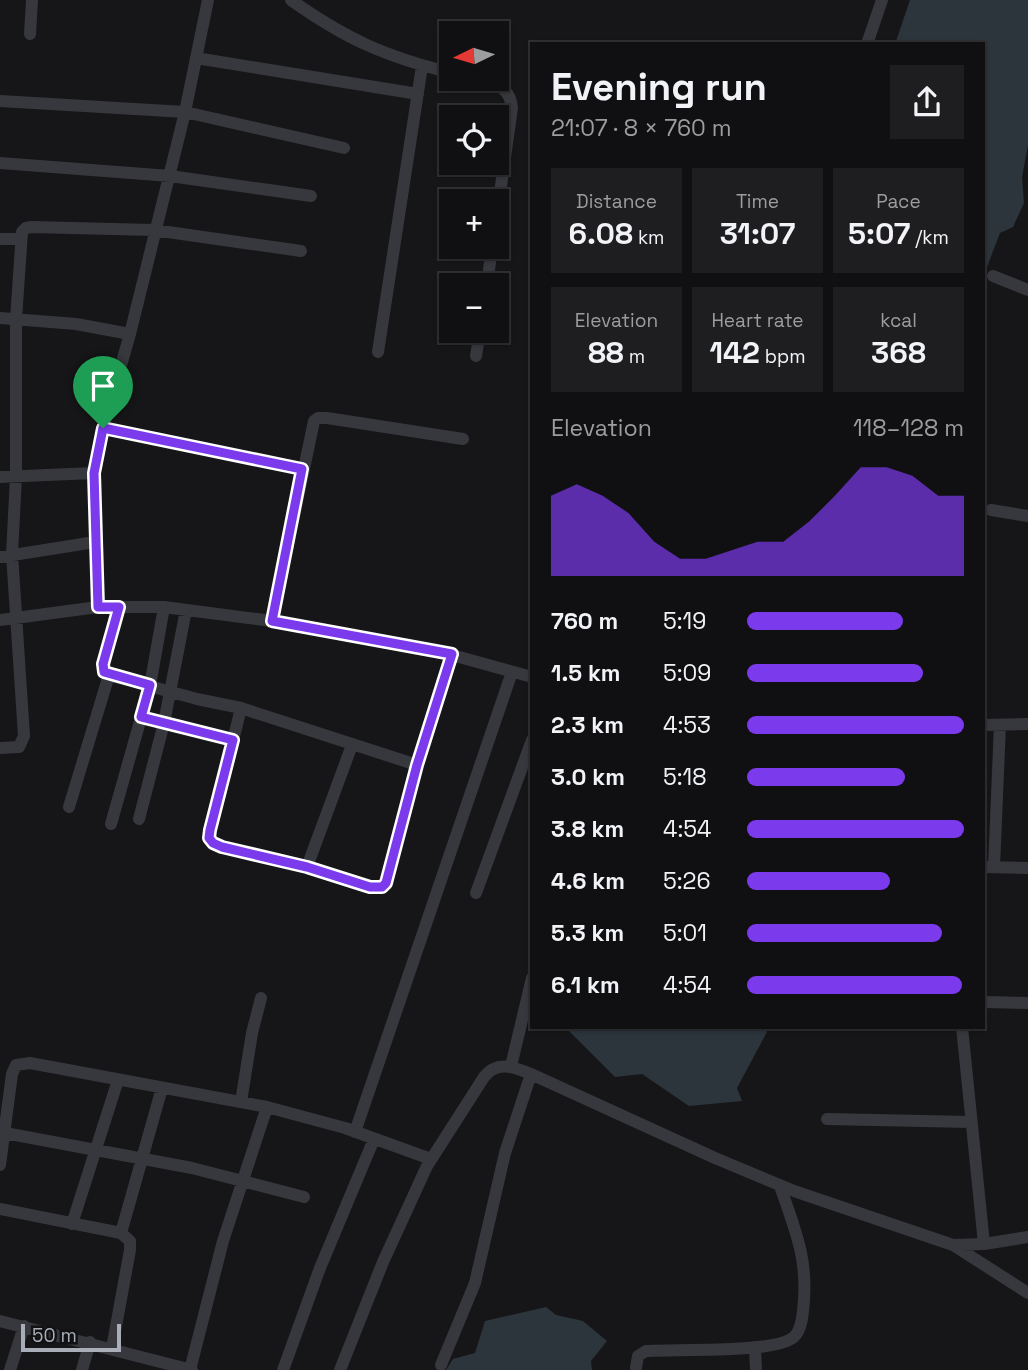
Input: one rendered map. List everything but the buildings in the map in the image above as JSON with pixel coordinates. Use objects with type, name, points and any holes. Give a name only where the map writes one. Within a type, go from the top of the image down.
[{"type":"street","points":[[30,34],[32,0]]},
{"type":"street","points":[[208,0],[170,176],[103,428],[94,473],[95,542],[108,607],[104,672],[171,692],[241,708],[417,765]]},
{"type":"street","points":[[291,0],[329,27],[376,51],[439,70]]},
{"type":"street","points":[[868,42],[882,0]]},
{"type":"street","points":[[196,58],[418,94]]},
{"type":"street","points":[[378,352],[422,66]]},
{"type":"street","points":[[501,189],[512,108],[511,98],[506,91]]},
{"type":"street","points":[[0,101],[185,112],[344,148]]},
{"type":"street","points":[[0,163],[170,176],[311,196]]},
{"type":"street","points":[[0,748],[19,747],[24,736],[15,617],[6,556],[16,477],[16,319],[20,239],[26,228],[154,230],[301,251]]},
{"type":"street","points":[[0,239],[20,239]]},
{"type":"street","points":[[993,276],[1028,290]]},
{"type":"street","points":[[0,318],[76,324],[130,334]]},
{"type":"street","points":[[477,356],[479,343]]},
{"type":"street","points":[[272,621],[311,428],[318,418],[464,439]]},
{"type":"street","points":[[103,428],[302,469]]},
{"type":"street","points":[[0,477],[94,473]]},
{"type":"street","points":[[991,510],[1028,516]]},
{"type":"street","points":[[6,556],[95,542]]},
{"type":"street","points":[[0,620],[108,607],[164,607],[272,621],[452,654],[530,676]]},
{"type":"street","points":[[111,824],[150,685],[164,607]]},
{"type":"street","points":[[139,820],[171,692],[186,610]]},
{"type":"street","points":[[241,708],[209,838],[222,847],[307,867],[370,887],[382,887],[386,883],[417,765],[452,654]]},
{"type":"street","points":[[345,1128],[508,671]]},
{"type":"street","points":[[69,807],[108,675]]},
{"type":"street","points":[[141,717],[233,740]]},
{"type":"street","points":[[1000,724],[989,867],[1028,868]]},
{"type":"street","points":[[985,725],[1028,724]]},
{"type":"street","points":[[307,867],[352,745]]},
{"type":"street","points":[[476,893],[530,745]]},
{"type":"street","points":[[512,1066],[530,987]]},
{"type":"street","points":[[241,1102],[261,998]]},
{"type":"street","points":[[985,1002],[1028,1003]]},
{"type":"street","points":[[962,1029],[984,1244]]},
{"type":"street","points":[[0,1165],[12,1074],[16,1065],[30,1063],[267,1107],[345,1128],[431,1159]]},
{"type":"street","points":[[340,1370],[383,1262],[431,1159],[491,1069],[501,1066],[512,1066],[531,1074],[780,1185],[953,1245],[1028,1293]]},
{"type":"street","points":[[441,1365],[475,1283],[505,1153],[531,1074]]},
{"type":"street","points":[[72,1224],[118,1080]]},
{"type":"street","points":[[121,1233],[144,1160],[162,1088]]},
{"type":"street","points":[[0,1321],[191,1370],[223,1241],[267,1107]]},
{"type":"street","points":[[827,1119],[971,1122]]},
{"type":"street","points":[[5,1133],[192,1168],[304,1197]]},
{"type":"street","points":[[283,1370],[320,1268],[374,1139]]},
{"type":"street","points":[[636,1368],[638,1356],[646,1351],[755,1346],[777,1344],[794,1338],[803,1316],[806,1288],[804,1259],[780,1185]]},
{"type":"street","points":[[0,1209],[121,1233],[130,1241],[112,1348]]},
{"type":"street","points":[[953,1245],[984,1244],[1028,1237]]},
{"type":"street","points":[[10,1370],[24,1326]]},
{"type":"street","points":[[82,1370],[90,1342]]},
{"type":"street","points":[[755,1346],[756,1370]]},
{"type":"shaded area","points":[[910,0],[1028,0],[1028,145],[1022,177],[1024,203],[1013,227],[1000,233],[985,272],[985,42],[896,42]]},
{"type":"shaded area","points":[[567,1029],[766,1029],[767,1032],[737,1088],[742,1101],[689,1106],[642,1074],[615,1077]]},
{"type":"shaded area","points":[[546,1307],[556,1315],[583,1321],[607,1341],[591,1361],[592,1370],[446,1370],[453,1359],[475,1353],[485,1321]]},
{"type":"route","points":[[103,428],[302,469],[272,621],[452,654],[417,765],[386,883],[382,887],[370,887],[307,867],[213,843],[209,838],[210,830],[233,740],[141,717],[150,685],[104,672],[103,664],[119,607],[98,607],[94,473],[103,428]]}]
